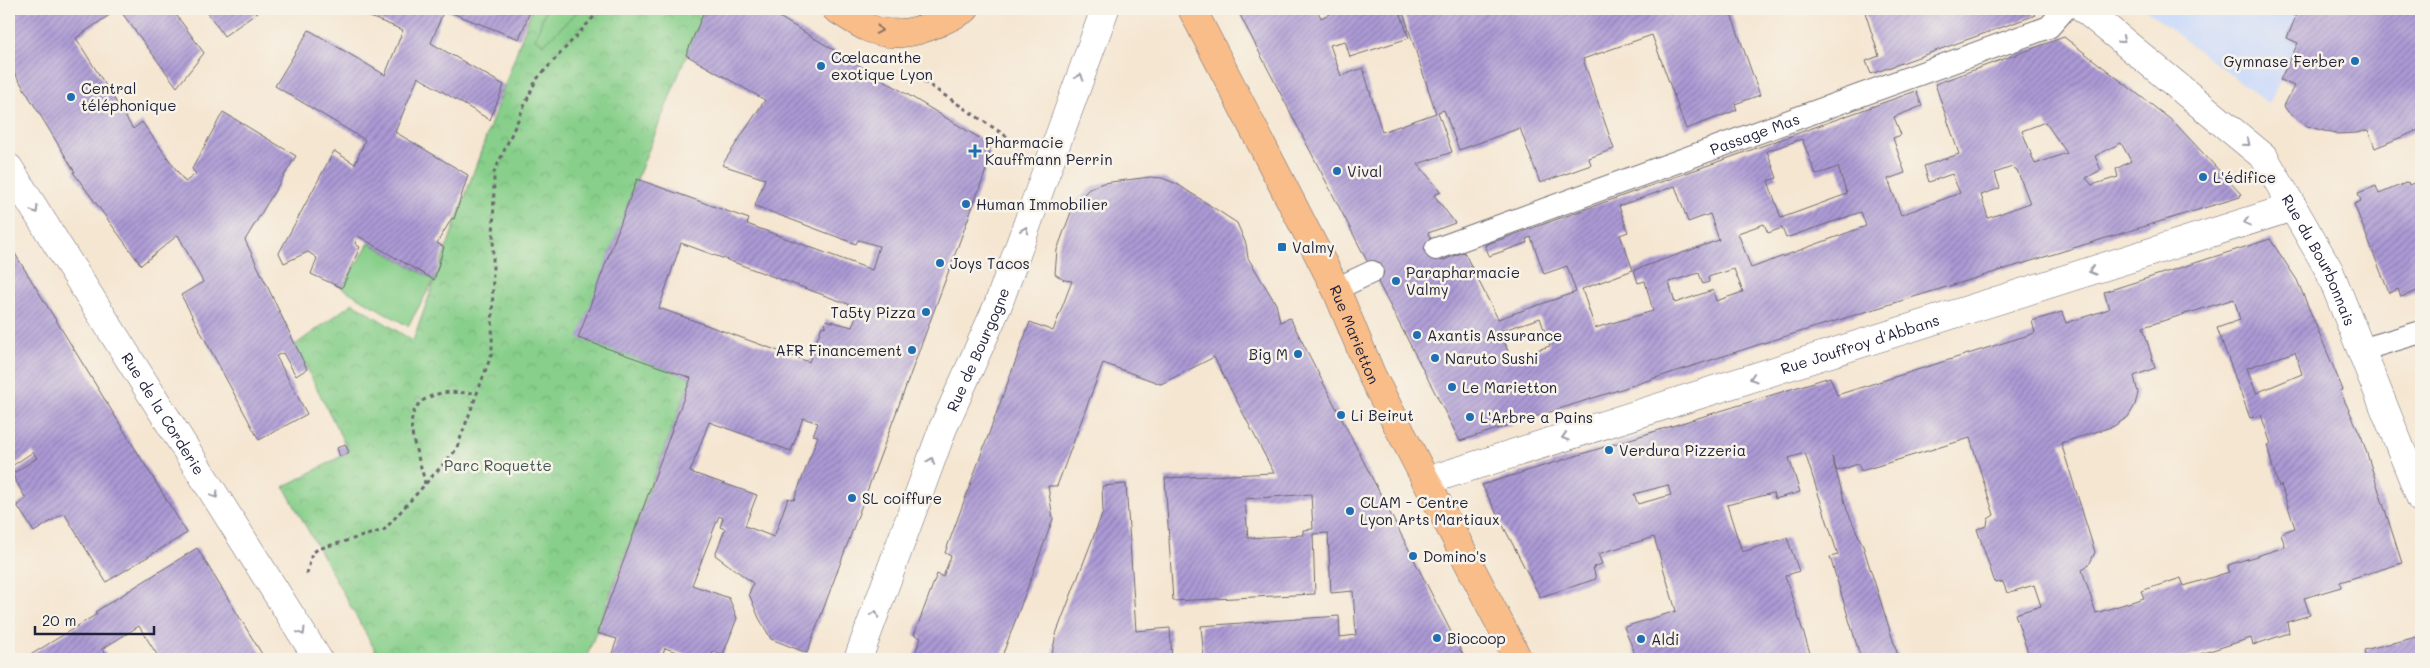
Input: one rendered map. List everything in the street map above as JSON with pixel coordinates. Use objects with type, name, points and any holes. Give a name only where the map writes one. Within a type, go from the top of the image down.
[{"type":"main road","points":[[836,9],[867,28],[902,34],[938,25],[965,9]]},
{"type":"main road","name":"Rue Marietton","points":[[1192,9],[1336,289],[1372,376],[1518,659]]},
{"type":"street","name":"Rue de Bourgogne","points":[[858,659],[943,428],[998,305],[1105,9]]},
{"type":"street","name":"Rue du Bourbonnais","points":[[2084,9],[2264,157],[2329,270],[2361,350],[2416,471],[2421,499]]},
{"type":"street","name":"Rue de la Corderie","points":[[9,168],[318,659]]},
{"type":"street","name":"Rue Jouffroy d'Abbans","points":[[1426,481],[2293,207]]},
{"type":"lane","name":"Passage Mas","points":[[1436,249],[2050,28],[2065,9]]},
{"type":"lane","points":[[1336,289],[1372,272]]},
{"type":"lane","points":[[2361,350],[2421,332]]},
{"type":"path","points":[[306,576],[312,553],[318,549],[384,530],[456,450],[492,353],[494,173],[536,80],[601,9]]},
{"type":"path","points":[[917,76],[1019,144]]},
{"type":"path","points":[[425,485],[410,426],[413,413],[420,403],[443,393],[477,392]]},
{"type":"shaded area","points":[[2144,9],[2314,9],[2269,104]]},
{"type":"green space","name":"Parc Roquette","points":[[532,9],[705,9],[637,179],[579,338],[691,378],[586,659],[397,659],[395,657],[380,659],[284,487],[349,452],[295,345],[353,303],[413,341]]},
{"type":"green space","points":[[546,9],[580,9],[544,44],[535,39]]},
{"type":"green space","points":[[369,243],[434,280],[408,326],[342,288]]},
{"type":"building","points":[[9,9],[118,9],[76,38],[133,129],[142,122],[185,182],[196,174],[192,169],[223,112],[296,156],[245,240],[307,369],[296,376],[283,353],[276,356],[307,414],[259,440],[181,295],[203,282],[178,235],[141,265],[73,172],[75,172],[9,64]]},
{"type":"building","points":[[119,9],[172,9],[204,53],[177,87]]},
{"type":"building","points":[[205,9],[263,9],[224,36]]},
{"type":"building","points":[[350,9],[531,9],[519,39],[444,10],[431,43],[504,85],[490,120],[418,77],[395,132],[468,175],[454,219],[452,218],[437,243],[444,247],[434,280],[358,236],[355,244],[360,247],[342,288],[311,274],[317,258],[308,252],[284,263],[279,253],[334,151],[355,164],[365,140],[275,86],[309,30],[385,75],[403,30]]},
{"type":"building","points":[[705,9],[766,9],[986,142],[991,157],[807,653],[771,639],[759,618],[749,594],[753,583],[715,555],[725,529],[720,527],[723,518],[719,516],[692,585],[729,598],[737,618],[723,655],[713,652],[710,659],[698,659],[665,648],[661,659],[610,659],[617,639],[597,633],[691,378],[578,338],[637,179],[749,219],[747,224],[872,270],[879,246],[858,240],[856,244],[755,206],[765,179],[722,165],[765,100],[686,55]],"holes":[[[681,243],[859,308],[852,327],[826,320],[825,327],[822,326],[809,362],[659,308]],[[803,418],[818,423],[813,435],[818,436],[794,500],[788,498],[774,537],[745,526],[757,495],[690,472],[709,422],[791,451]]]},
{"type":"building","points":[[1243,9],[1317,9],[1321,18],[1334,12],[1333,9],[1399,9],[1409,38],[1350,57],[1345,41],[1330,45],[1341,76],[1363,68],[1382,132],[1436,113],[1402,9],[1735,9],[1730,11],[1760,95],[1735,104],[1737,110],[1686,129],[1652,35],[1583,59],[1614,149],[1589,158],[1591,165],[1540,183],[1520,128],[1459,150],[1444,110],[1438,112],[1452,152],[1418,164],[1441,192],[1434,195],[1455,223],[1428,233],[1441,261],[1464,252],[1498,319],[1576,292],[1567,266],[1544,274],[1531,237],[1526,239],[1527,243],[1489,256],[1485,245],[1916,91],[1922,106],[1894,117],[1901,135],[1893,138],[1905,173],[1888,179],[1901,215],[1960,193],[1952,174],[1929,182],[1924,166],[1959,154],[1935,84],[2064,37],[2175,123],[2241,194],[2240,197],[1767,342],[1460,441],[1239,13]],"holes":[[[2045,122],[2067,153],[2035,164],[2022,131]],[[1802,139],[1816,175],[1838,167],[1847,194],[1781,218],[1768,181],[1777,178],[1767,151]],[[2121,143],[2131,161],[2116,169],[2118,177],[2092,185],[2086,178],[2101,170],[2095,156]],[[2012,167],[2017,170],[2030,203],[1988,218],[1981,195],[2000,188],[1995,173]],[[1675,186],[1688,222],[1710,214],[1719,240],[1634,270],[1638,283],[1645,281],[1653,311],[1595,328],[1582,289],[1633,270],[1620,235],[1628,232],[1619,206]],[[1861,212],[1866,226],[1751,268],[1738,233],[1764,224],[1768,233],[1782,228],[1786,238]],[[1734,269],[1743,292],[1716,301],[1713,290],[1675,303],[1669,282],[1699,273],[1703,284],[1709,282],[1708,277]],[[1540,318],[1550,346],[1510,358],[1501,331]]]},
{"type":"building","points":[[1864,9],[2028,9],[2036,15],[1871,74],[1866,61],[1879,56]]},
{"type":"building","name":"Gymnase Ferber","points":[[2293,9],[2421,9],[2421,129],[2375,148],[2368,130],[2356,133],[2335,134],[2307,126],[2288,112],[2284,106],[2294,86],[2280,80],[2298,43],[2287,38],[2296,16],[2291,14]]},
{"type":"building","points":[[1150,177],[1162,178],[1177,184],[1237,223],[1246,244],[1248,258],[1276,304],[1280,322],[1290,318],[1465,659],[1204,659],[1201,626],[1339,616],[1340,637],[1356,635],[1353,591],[1331,593],[1328,533],[1313,534],[1315,594],[1173,601],[1165,478],[1274,473],[1214,357],[1161,384],[1103,363],[1057,486],[1048,486],[1053,519],[1001,659],[905,659],[907,655],[913,658],[921,638],[914,635],[937,574],[943,577],[951,556],[945,553],[1030,322],[1053,331],[1072,281],[1064,280],[1055,274],[1057,250],[1074,204],[1089,189],[1103,183]],"holes":[[[1311,494],[1313,529],[1303,530],[1303,535],[1248,538],[1245,499]]]},
{"type":"building","points":[[2421,180],[2421,280],[2417,281],[2420,290],[2401,297],[2398,289],[2389,293],[2354,204],[2361,201],[2358,193],[2376,186],[2379,194],[2408,182],[2409,185]]},
{"type":"building","points":[[2270,239],[2297,280],[2343,390],[2340,391],[2362,438],[2402,563],[2340,582],[2341,587],[2304,598],[2310,615],[2287,622],[2289,633],[2253,645],[2251,638],[2184,659],[2030,659],[2015,614],[2041,606],[2034,585],[2007,593],[2003,582],[1995,583],[1977,529],[1987,526],[1988,519],[1994,515],[1970,438],[1861,471],[1858,464],[1837,471],[1832,457],[1847,510],[1863,546],[1899,659],[1861,659],[1830,557],[1838,555],[1805,453],[1789,458],[1800,492],[1775,499],[1773,493],[1727,505],[1742,552],[1787,538],[1799,571],[1785,576],[1812,659],[1637,659],[1624,627],[1676,611],[1654,537],[1598,554],[1602,564],[1593,567],[1596,579],[1540,597],[1482,485],[1830,377],[1837,395],[2035,333],[2032,321],[2062,312],[2066,323],[2109,309],[2104,292]],"holes":[[[2234,299],[2240,320],[2217,328],[2250,418],[2261,415],[2271,444],[2267,445],[2272,465],[2279,487],[2281,485],[2295,528],[2281,533],[2285,547],[2228,565],[2229,572],[2184,586],[2181,578],[2141,591],[2144,598],[2096,613],[2082,570],[2090,563],[2095,552],[2061,443],[2114,426],[2128,417],[2135,405],[2138,393],[2134,376],[2155,368],[2143,327]],[[2295,352],[2302,374],[2256,393],[2247,368]],[[1668,485],[1671,495],[1638,504],[1634,494]]]},
{"type":"building","points":[[9,244],[187,533],[106,582],[64,513],[34,532],[17,505],[26,499],[12,474],[37,458],[33,452],[9,468]]},
{"type":"building","points":[[345,444],[349,452],[340,457],[337,448]]},
{"type":"building","points":[[1126,484],[1136,631],[1170,628],[1172,659],[1051,659],[1056,634],[1103,512],[1102,486]]},
{"type":"building","points":[[197,548],[265,659],[157,659],[159,658],[139,626],[102,649],[109,659],[24,659],[97,614],[95,612]]},
{"type":"building","points":[[2421,636],[2421,659],[2366,659],[2364,650]]},
{"type":"place","name":"Gymnase Ferber","points":[[2355,61]]},
{"type":"place","name":"Cœlacanthe exotique Lyon","points":[[821,66]]},
{"type":"place","name":"Central téléphonique","points":[[71,97]]},
{"type":"place","name":"Pharmacie Kauffmann Perrin","points":[[975,151]]},
{"type":"place","name":"Vival","points":[[1337,171]]},
{"type":"place","name":"L'édifice","points":[[2203,177]]},
{"type":"place","name":"Human Immobilier","points":[[966,204]]},
{"type":"place","name":"Valmy","points":[[1282,247]]},
{"type":"place","name":"Joys Tacos","points":[[940,263]]},
{"type":"place","name":"Parapharmacie Valmy","points":[[1396,281]]},
{"type":"place","name":"Ta5ty Pizza","points":[[926,312]]},
{"type":"place","name":"Axantis Assurance","points":[[1417,335]]},
{"type":"place","name":"AFR Financement","points":[[912,350]]},
{"type":"place","name":"Big M","points":[[1298,354]]},
{"type":"place","name":"Naruto Sushi","points":[[1435,358]]},
{"type":"place","name":"Le Marietton","points":[[1452,387]]},
{"type":"place","name":"Li Beirut","points":[[1341,415]]},
{"type":"place","name":"L'Arbre a Pains","points":[[1470,417]]},
{"type":"place","name":"Verdura Pizzeria","points":[[1609,450]]},
{"type":"place","name":"SL coiffure","points":[[852,498]]},
{"type":"place","name":"CLAM - Centre Lyon Arts Martiaux","points":[[1350,511]]},
{"type":"place","name":"Domino's","points":[[1413,556]]},
{"type":"place","name":"Biocoop","points":[[1437,638]]},
{"type":"place","name":"Aldi","points":[[1641,639]]}]
